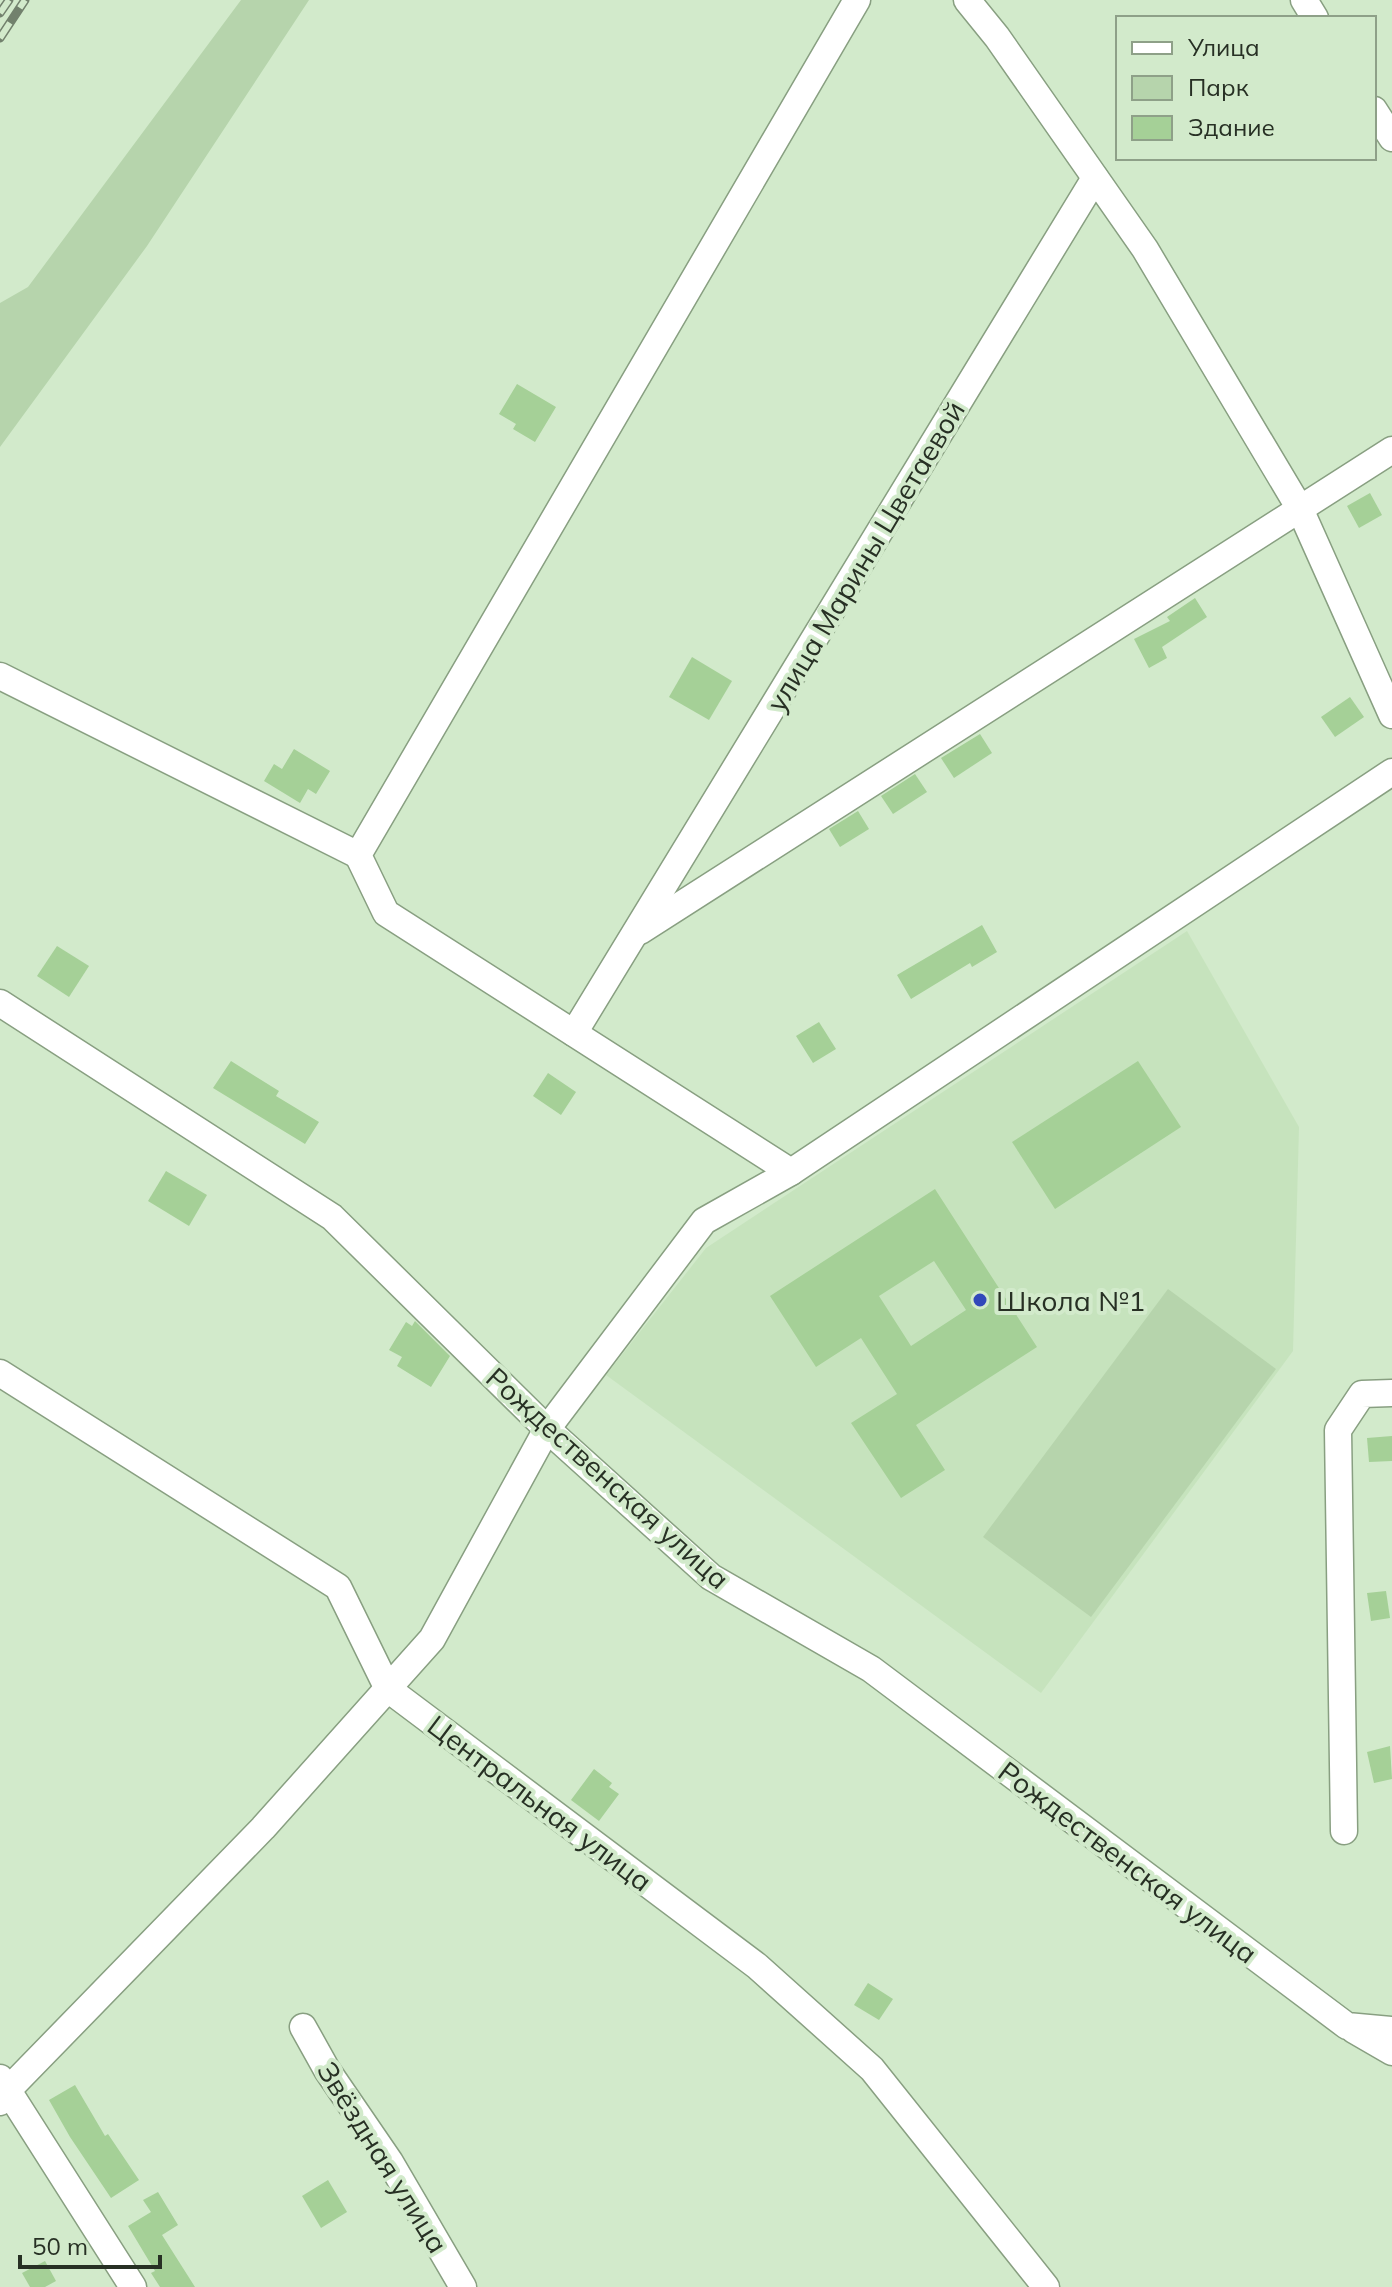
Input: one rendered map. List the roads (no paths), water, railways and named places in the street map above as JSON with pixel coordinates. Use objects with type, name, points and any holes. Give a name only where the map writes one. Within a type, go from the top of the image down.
[{"type":"street","points":[[358,855],[857,0]]},
{"type":"street","points":[[967,0],[997,37],[1145,249],[1300,509],[1392,715]]},
{"type":"street","points":[[1376,113],[1392,138]]},
{"type":"street","name":"улица Марины Цветаевой","points":[[574,1033],[1095,178]]},
{"type":"street","name":"улица Марины Цветаевой","points":[[634,934],[1392,450]]},
{"type":"street","points":[[0,676],[358,855],[386,913],[791,1172]]},
{"type":"street","points":[[133,2287],[3,2090],[263,1828],[432,1639],[547,1429],[704,1221],[791,1172],[1392,772]]},
{"type":"street","name":"Рождественская улица","points":[[0,1003],[332,1217],[547,1429],[711,1577],[871,1669],[1347,2026],[1392,2052]]},
{"type":"street","name":"Центральная улица","points":[[0,1373],[338,1587],[388,1689],[757,1966],[872,2069],[1046,2287]]},
{"type":"street","points":[[1344,1831],[1338,1430],[1362,1394],[1392,1393]]},
{"type":"street","points":[[1347,2026],[1392,2030]]},
{"type":"street","name":"Звёздная улица","points":[[303,2027],[327,2070],[390,2162],[463,2287]]},
{"type":"railway","points":[[0,13],[9,0]]},
{"type":"railway","points":[[0,38],[25,0]]},
{"type":"place","name":"Школа №1","points":[[980,1300]]}]
